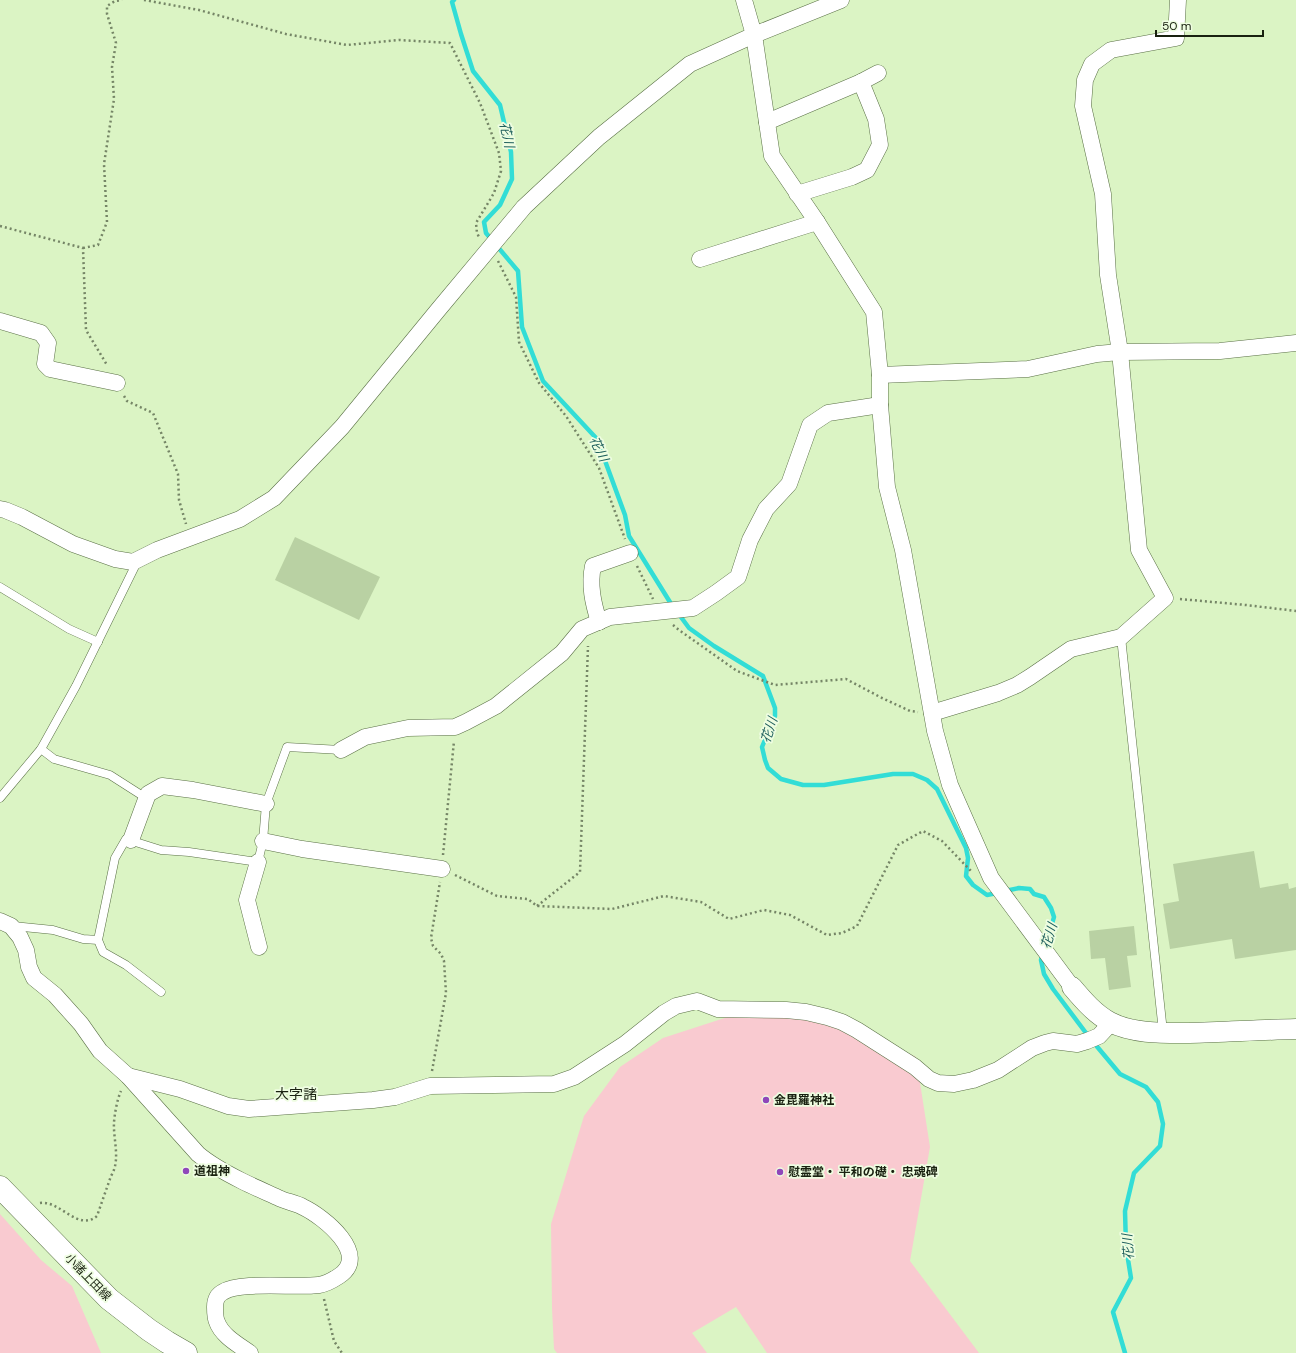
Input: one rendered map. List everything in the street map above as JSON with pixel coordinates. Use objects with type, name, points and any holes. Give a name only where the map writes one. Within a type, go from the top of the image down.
[{"type":"main road","name":"小諸上田線","points":[[0,1187],[109,1299],[149,1330],[186,1353]]},
{"type":"street","points":[[744,0],[754,35],[772,156],[874,312],[880,375],[880,405],[887,487],[903,550],[935,732],[950,785],[991,878],[1072,987],[1095,1012],[1111,1023],[1132,1029],[1163,1032],[1296,1029]]},
{"type":"street","points":[[0,509],[22,518],[73,544],[114,559],[133,562],[157,550],[240,519],[274,498],[342,427],[524,208],[598,137],[690,64],[754,35],[841,0]]},
{"type":"street","points":[[932,713],[998,693],[1030,678],[1071,649],[1121,638],[1165,598],[1139,550],[1120,352],[1108,275],[1103,194],[1083,106],[1085,80],[1092,64],[1111,50],[1176,38],[1178,0]]},
{"type":"street","points":[[767,122],[861,82],[878,73]]},
{"type":"street","points":[[797,194],[852,177],[867,170],[880,145],[876,119],[861,82]]},
{"type":"street","points":[[700,259],[816,222]]},
{"type":"street","points":[[0,321],[41,333],[48,343],[45,364],[50,369],[117,383]]},
{"type":"street","points":[[880,375],[1028,369],[1097,354],[1120,352],[1220,351],[1296,343]]},
{"type":"street","points":[[341,750],[365,737],[408,728],[455,727],[466,722],[496,706],[562,653],[582,629],[610,617],[693,608],[738,577],[750,540],[766,509],[789,484],[810,425],[828,413],[880,405]]},
{"type":"street","points":[[594,624],[594,604],[591,575],[593,566],[630,552]]},
{"type":"street","points":[[131,840],[148,794],[162,786],[194,790],[266,804]]},
{"type":"street","points":[[263,841],[302,849],[442,869]]},
{"type":"street","points":[[258,862],[247,900],[259,947]]},
{"type":"street","points":[[6,924],[20,937],[26,950],[29,966],[34,978],[55,995],[81,1024],[100,1051],[128,1076],[198,1154],[211,1165],[268,1193],[304,1207],[323,1220],[346,1244],[350,1263],[344,1273],[334,1279],[321,1284],[302,1286],[247,1286],[233,1288],[223,1291],[217,1297],[215,1304],[217,1323],[224,1333],[250,1353]]},
{"type":"street","points":[[128,1076],[180,1089],[228,1106],[249,1109],[373,1100],[394,1097],[430,1086],[554,1084],[574,1078],[626,1044],[664,1013],[676,1006],[697,1002],[718,1010],[786,1010],[806,1012],[828,1017],[842,1022],[856,1030],[915,1067],[929,1079],[938,1083],[954,1084],[973,1080],[998,1070],[1032,1048],[1045,1042],[1053,1041],[1077,1044],[1088,1041],[1099,1036],[1111,1023]]},
{"type":"lane","points":[[0,798],[41,749],[98,642],[138,560]]},
{"type":"lane","points":[[0,588],[70,629],[98,642]]},
{"type":"lane","points":[[1121,638],[1163,1032]]},
{"type":"lane","points":[[161,992],[126,965],[103,952],[98,940],[115,858],[126,839],[161,850],[189,852],[258,862],[263,841],[266,804],[287,747],[341,750]]},
{"type":"lane","points":[[41,749],[54,759],[110,775],[146,798]]},
{"type":"lane","points":[[6,924],[53,930],[83,939],[98,940]]},
{"type":"path","points":[[0,226],[83,248],[98,245],[107,222],[104,164],[114,99],[112,67],[116,43],[107,14],[107,6],[115,1],[122,0]]},
{"type":"path","points":[[144,0],[199,10],[286,34],[347,45],[399,40],[450,43],[480,103],[500,153],[501,171],[494,193],[476,222],[477,233],[488,251],[500,262],[516,296],[519,342],[535,376],[566,416],[599,468],[630,552],[660,612],[678,630],[738,671],[775,685],[846,679],[910,711],[932,713]]},
{"type":"path","points":[[83,248],[86,330],[127,401],[153,414],[178,474],[179,500],[190,538]]},
{"type":"path","points":[[1165,598],[1296,611]]},
{"type":"path","points":[[537,906],[580,872],[594,624]]},
{"type":"path","points":[[430,1086],[446,993],[444,961],[441,954],[433,946],[431,938],[442,869],[455,727]]},
{"type":"path","points":[[442,869],[496,896],[528,899],[537,906],[612,909],[664,896],[700,902],[728,919],[764,910],[790,915],[827,935],[842,933],[858,926],[898,845],[923,831],[942,842],[976,876]]},
{"type":"path","points":[[22,1209],[31,1204],[45,1202],[75,1218],[84,1221],[93,1220],[97,1216],[111,1176],[115,1170],[116,1151],[114,1123],[120,1094],[128,1076]]},
{"type":"path","points":[[321,1284],[334,1341],[342,1353]]},
{"type":"shaded area","points":[[823,1010],[916,1057],[930,1147],[910,1261],[979,1353],[767,1353],[736,1307],[692,1333],[707,1353],[557,1353],[554,1349],[552,1308],[551,1224],[584,1116],[620,1067],[663,1038],[743,1012]]},
{"type":"shaded area","points":[[0,1214],[41,1260],[72,1286],[101,1353],[0,1353]]},
{"type":"building","points":[[295,537],[380,577],[359,620],[275,580]]},
{"type":"building","points":[[1254,851],[1260,888],[1288,883],[1289,889],[1296,887],[1296,950],[1235,959],[1232,939],[1170,949],[1163,904],[1179,901],[1173,864]]},
{"type":"building","points":[[1134,926],[1137,955],[1127,956],[1131,987],[1109,990],[1105,958],[1091,959],[1089,931]]},
{"type":"waterway","name":"花川","points":[[454,0],[452,2],[473,71],[500,105],[511,152],[512,179],[500,205],[484,222],[486,233],[518,271],[522,327],[543,381],[597,439],[625,515],[629,536],[673,607]]},
{"type":"waterway","name":"花川","points":[[678,613],[689,628],[714,646],[763,676],[775,708],[775,716],[762,747],[768,768],[781,779],[803,785],[824,785],[893,774],[913,774],[927,780],[937,789],[966,848],[968,858],[966,876],[973,885],[987,895],[997,893]]},
{"type":"waterway","name":"花川","points":[[1005,891],[1019,888],[1030,889],[1034,894],[1044,897],[1051,908],[1054,917],[1046,945]]},
{"type":"waterway","name":"花川","points":[[1043,954],[1041,960],[1044,974],[1053,989],[1089,1037],[1120,1074],[1146,1087],[1158,1102],[1163,1124],[1160,1146],[1134,1173],[1125,1211],[1126,1247],[1131,1278],[1113,1312],[1125,1353]]},
{"type":"place","name":"金毘羅神社","points":[[766,1100]]},
{"type":"place","name":"道祖神","points":[[186,1171]]},
{"type":"place","name":"慰霊堂・ 平和の礎・ 忠魂碑","points":[[780,1172]]},
{"type":"district","name":"大字諸","points":[[296,1094]]}]
